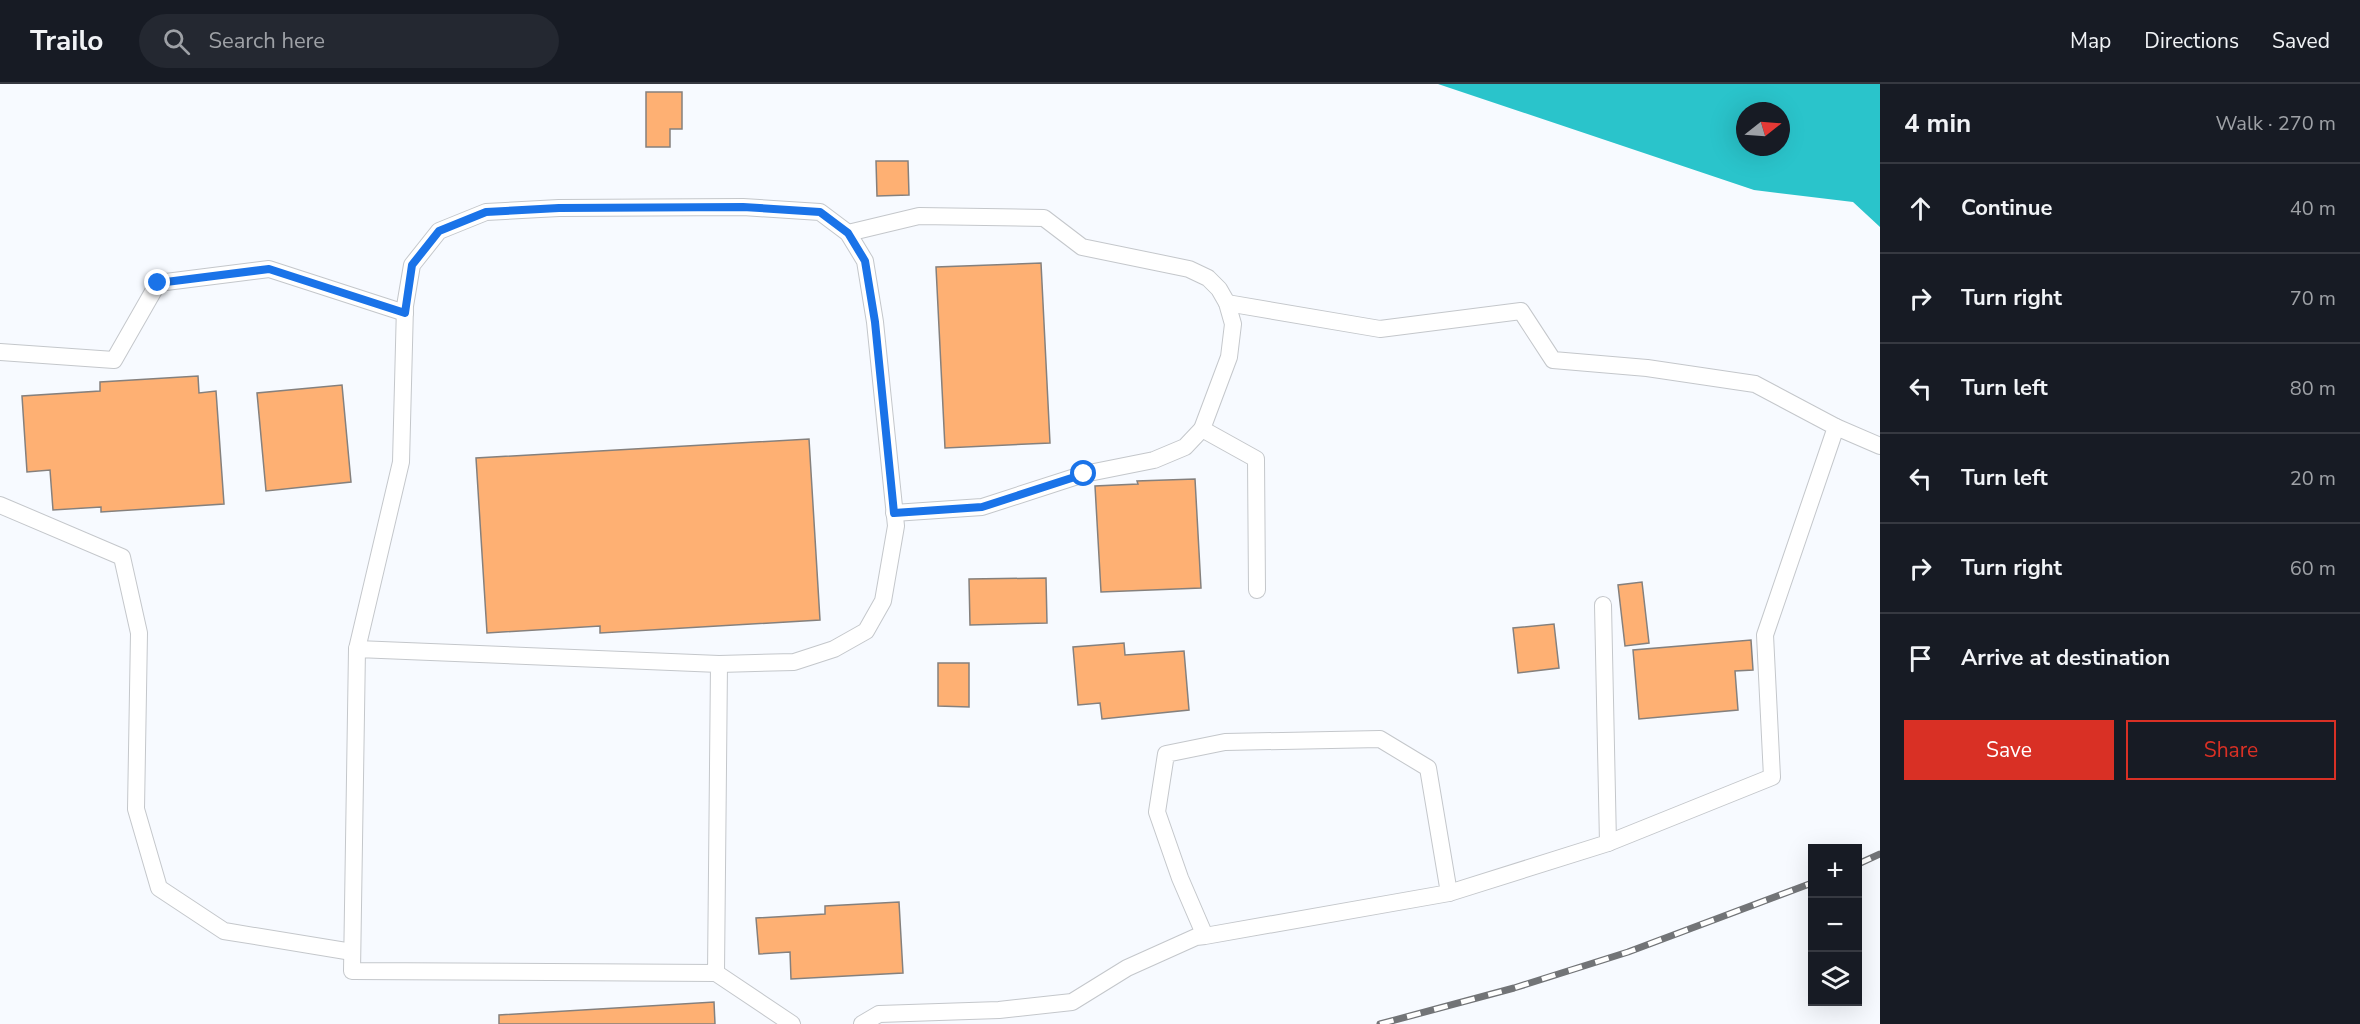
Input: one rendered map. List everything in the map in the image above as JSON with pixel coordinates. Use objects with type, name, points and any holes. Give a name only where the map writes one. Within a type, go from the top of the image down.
[{"type":"lane","points":[[357,649],[719,664],[794,662],[834,649],[866,631],[883,601],[896,526],[875,322],[865,261],[848,233],[820,212],[754,207],[559,208],[486,212],[439,231],[412,265],[405,313],[401,462],[357,649],[352,971],[716,973],[792,1024]]},
{"type":"lane","points":[[848,233],[919,216],[1044,218],[1082,247],[1189,269],[1208,278],[1219,289],[1227,303],[1233,324],[1229,357],[1202,429],[1185,447],[1154,460],[1084,474],[982,507],[894,513]]},
{"type":"lane","points":[[0,352],[114,360],[158,283],[269,269],[405,313]]},
{"type":"lane","points":[[1227,303],[1380,329],[1521,311],[1552,360],[1647,368],[1755,384],[1836,427],[1880,446]]},
{"type":"lane","points":[[862,1024],[879,1014],[999,1010],[1072,1002],[1127,968],[1196,937],[1449,893],[1608,843],[1772,777],[1765,635],[1836,427]]},
{"type":"lane","points":[[1202,429],[1256,459],[1257,590]]},
{"type":"lane","points":[[0,505],[122,557],[139,633],[136,809],[159,888],[224,931],[352,952]]},
{"type":"lane","points":[[1603,605],[1608,843]]},
{"type":"lane","points":[[716,973],[719,664]]},
{"type":"lane","points":[[1205,936],[1180,878],[1157,812],[1166,754],[1225,742],[1380,739],[1428,768],[1449,893]]},
{"type":"water","points":[[1438,84],[1880,84],[1880,227],[1853,202],[1754,190]]},
{"type":"building","points":[[646,92],[682,92],[682,129],[670,129],[670,147],[646,147]]},
{"type":"building","points":[[876,161],[908,161],[909,195],[877,196]]},
{"type":"building","points":[[1041,263],[1050,443],[945,448],[936,267]]},
{"type":"building","points":[[198,376],[199,393],[216,391],[224,504],[101,512],[101,507],[53,510],[50,470],[27,472],[22,396],[100,391],[100,382]]},
{"type":"building","points":[[342,385],[351,482],[266,491],[257,393]]},
{"type":"building","points":[[809,439],[820,620],[600,633],[600,626],[487,633],[476,458]]},
{"type":"building","points":[[1195,479],[1201,588],[1101,592],[1095,486],[1138,484],[1137,481]]},
{"type":"building","points":[[1046,578],[1047,623],[970,625],[969,579]]},
{"type":"building","points":[[1642,582],[1649,643],[1625,646],[1618,585]]},
{"type":"building","points":[[1554,624],[1559,668],[1518,673],[1513,628]]},
{"type":"building","points":[[1751,640],[1753,670],[1735,671],[1738,710],[1639,719],[1633,650]]},
{"type":"building","points":[[1124,643],[1125,655],[1184,651],[1189,710],[1102,719],[1100,703],[1078,705],[1073,647]]},
{"type":"building","points":[[938,663],[969,663],[969,707],[938,706]]},
{"type":"building","points":[[899,902],[903,973],[791,979],[790,952],[759,954],[756,918],[825,914],[825,906]]},
{"type":"building","points":[[714,1002],[715,1024],[499,1024],[499,1015]]},
{"type":"railway","points":[[1862,862],[1880,854]]},
{"type":"railway","points":[[1380,1024],[1514,988],[1628,952],[1808,884]]},
{"type":"route","points":[[158,283],[269,269],[405,313],[412,265],[439,231],[486,212],[559,208],[743,207],[820,212],[848,233],[865,261],[875,322],[894,513],[982,507],[1084,474]]}]
